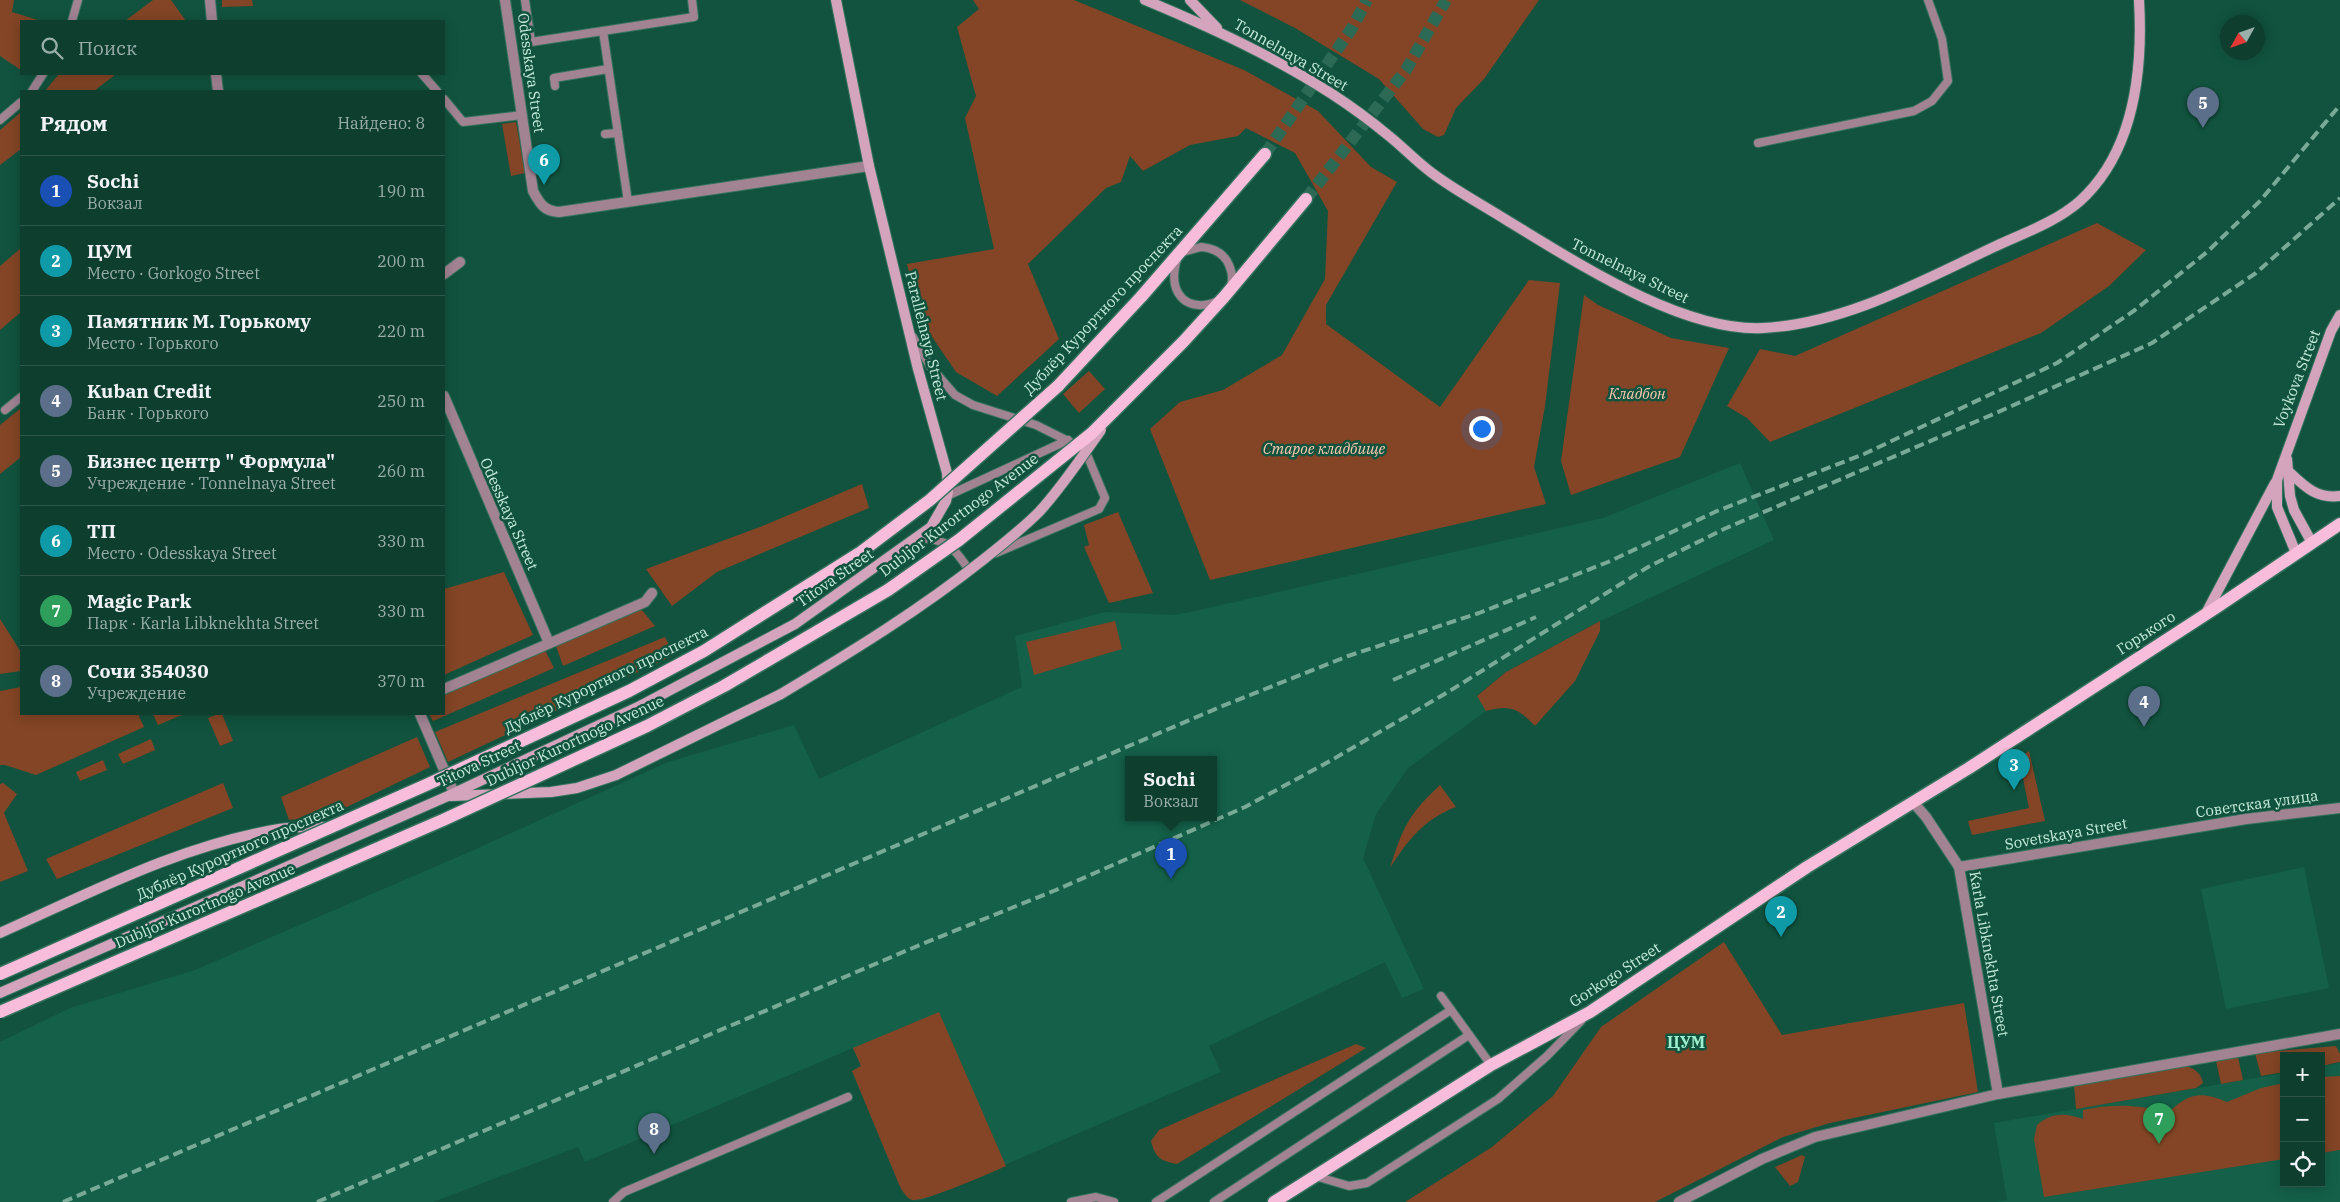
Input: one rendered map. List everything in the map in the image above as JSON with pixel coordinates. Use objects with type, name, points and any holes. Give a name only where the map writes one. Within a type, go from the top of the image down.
[{"type":"main road","name":"Parallelnaya Street","points":[[836,0],[869,166],[909,330],[947,473],[947,496],[940,512]]},
{"type":"main road","name":"Tonnelnaya Street","points":[[1145,0],[1260,50],[1334,95],[1390,137],[1436,176],[1568,258],[1674,312],[1714,323],[1759,328],[1794,326],[1827,318],[1889,294],[2054,219],[2078,202],[2098,183],[2112,158],[2123,134],[2133,103],[2139,73],[2141,36],[2139,0]]},
{"type":"main road","points":[[1190,0],[1221,32]]},
{"type":"main road","name":"Дублёр Курортного проспекта","points":[[0,974],[426,785],[629,690],[704,651],[861,552],[930,500],[1058,386],[1179,253],[1265,154]]},
{"type":"main road","points":[[451,794],[551,792],[577,788],[616,775],[781,694],[887,630],[958,580],[1039,512],[1068,476],[1113,412],[1183,342],[1224,297],[1306,200]]},
{"type":"main road","name":"Voykova Street","points":[[2204,615],[2277,480],[2331,331],[2340,314]]},
{"type":"main road","name":"Dubljor Kurortnogo Avenue","points":[[0,1012],[443,820],[647,726],[716,690],[802,642],[888,590],[959,540],[1092,433],[1113,412]]},
{"type":"main road","points":[[2287,455],[2290,496],[2294,510],[2312,543]]},
{"type":"main road","points":[[2288,471],[2311,492],[2321,496],[2340,496]]},
{"type":"main road","points":[[2277,480],[2277,507],[2296,553]]},
{"type":"main road","name":"Titova Street","points":[[0,993],[451,794],[640,706],[795,624],[918,538],[931,527],[940,512]]},
{"type":"main road","name":"Горького","points":[[1969,768],[2340,524]]},
{"type":"main road","name":"Gorkogo Street","points":[[1274,1202],[1491,1065],[1590,1012],[1807,867],[1969,768]]},
{"type":"main road","points":[[0,933],[154,864],[207,847],[281,828],[330,827]]},
{"type":"street","points":[[210,0],[212,20]]},
{"type":"street","name":"Odesskaya Street","points":[[505,0],[533,191],[543,208],[559,212],[628,202]]},
{"type":"street","points":[[216,75],[218,90]]},
{"type":"street","points":[[628,202],[869,166]]},
{"type":"street","points":[[445,273],[460,262]]},
{"type":"street","name":"Odesskaya Street","points":[[445,398],[549,643]]},
{"type":"street","points":[[445,689],[645,602],[652,593]]},
{"type":"street","points":[[420,715],[451,794]]},
{"type":"street","name":"Karla Libknekhta Street","points":[[1913,802],[1926,817],[1959,867],[1998,1094]]},
{"type":"street","name":"Sovetskaya Street","points":[[1959,867],[2236,820],[2340,808]]},
{"type":"street","points":[[1679,1202],[1762,1159],[1815,1138],[1998,1094],[2340,1034]]},
{"type":"lane","points":[[72,20],[78,0]]},
{"type":"lane","points":[[525,0],[531,42],[694,17],[692,0]]},
{"type":"lane","points":[[1758,143],[1914,111],[1932,101],[1948,81],[1942,38],[1928,0]]},
{"type":"lane","points":[[603,31],[628,202]]},
{"type":"lane","points":[[555,86],[554,78],[608,69]]},
{"type":"lane","points":[[33,90],[43,75]]},
{"type":"lane","points":[[423,75],[436,90]]},
{"type":"lane","points":[[445,101],[463,122],[522,115]]},
{"type":"lane","points":[[0,120],[20,103]]},
{"type":"lane","points":[[605,134],[618,133]]},
{"type":"lane","points":[[1201,247],[1212,249],[1222,255],[1229,264],[1232,276],[1230,287],[1224,297],[1214,304],[1203,306],[1192,304],[1182,298],[1175,289],[1173,278],[1179,253],[1201,247]]},
{"type":"lane","points":[[909,330],[930,366],[955,395],[973,405],[1036,425],[1080,447],[1088,457],[1106,498],[1098,509],[984,558],[969,570],[951,546],[940,540],[918,538]]},
{"type":"lane","points":[[5,410],[20,398]]},
{"type":"lane","points":[[947,496],[1068,440]]},
{"type":"lane","points":[[1441,996],[1491,1065]]},
{"type":"lane","points":[[1156,1202],[1451,1010]]},
{"type":"lane","points":[[1315,1176],[1349,1186],[1367,1184],[1498,1098],[1547,1056],[1590,1012]]},
{"type":"lane","points":[[1214,1202],[1469,1036]]},
{"type":"lane","points":[[613,1202],[624,1192],[848,1097]]},
{"type":"lane","points":[[1071,1202],[1096,1197],[1114,1202]]},
{"type":"shaded area","points":[[1740,463],[1774,540],[1592,625],[1506,672],[1477,695],[1486,711],[1408,768],[1376,814],[1363,858],[1424,989],[1402,998],[1385,962],[1209,1046],[1221,1072],[923,1200],[914,1201],[908,1198],[898,1182],[852,1071],[861,1066],[853,1048],[585,1162],[578,1147],[433,1202],[0,1202],[0,1042],[70,1008],[195,970],[467,853],[668,762],[794,725],[819,779],[1022,687],[1015,636],[1105,612],[1175,615],[1603,518]]},
{"type":"shaded area","points":[[2304,867],[2329,988],[2226,1009],[2201,889]]},
{"type":"shaded area","points":[[2340,1063],[2340,1202],[1995,1202],[2007,1200],[1994,1123],[2280,1074],[2280,1187],[2325,1187],[2325,1065]]},
{"type":"green space","points":[[0,0],[14,0],[12,12],[38,20],[20,20],[20,69],[0,56]]},
{"type":"green space","points":[[153,0],[171,0],[185,20],[126,20]]},
{"type":"green space","points":[[222,0],[252,0],[253,6],[222,7]]},
{"type":"green space","name":"Старое кладбище","points":[[973,0],[1074,0],[1244,70],[1318,111],[1371,167],[1397,182],[1326,305],[1326,324],[1440,407],[1529,280],[1560,283],[1545,406],[1534,467],[1546,504],[1210,580],[1150,429],[1180,402],[1223,390],[1282,355],[1325,279],[1328,211],[1295,153],[1246,128],[1238,136],[1190,145],[1143,171],[1130,156],[1121,182],[1106,188],[1028,264],[1059,339],[997,396],[956,372],[924,325],[907,264],[994,249],[965,118],[976,96],[957,27],[979,9]]},
{"type":"green space","points":[[1240,0],[1539,0],[1484,79],[1456,108],[1444,135],[1438,137],[1423,129],[1379,79],[1295,28]]},
{"type":"green space","points":[[58,75],[115,75],[95,90],[46,90]]},
{"type":"green space","points":[[20,113],[20,150],[0,165],[0,130]]},
{"type":"green space","points":[[516,122],[525,173],[511,176],[502,124]]},
{"type":"green space","points":[[2097,223],[2146,250],[2109,286],[2041,333],[1770,442],[1747,418],[1727,406],[1760,349],[1795,356]]},
{"type":"green space","points":[[20,249],[20,313],[0,330],[0,266]]},
{"type":"green space","name":"Кладбон","points":[[1584,295],[1598,305],[1671,338],[1729,348],[1680,457],[1571,495],[1561,461]]},
{"type":"green space","points":[[1089,371],[1105,389],[1079,413],[1063,394]]},
{"type":"green space","points":[[20,409],[20,458],[0,474],[0,425]]},
{"type":"green space","points":[[862,484],[869,508],[717,572],[672,606],[646,569],[760,527]]},
{"type":"green space","points":[[1118,512],[1153,593],[1109,603],[1084,547],[1089,545],[1084,525]]},
{"type":"green space","points":[[504,572],[533,635],[445,675],[445,589]]},
{"type":"green space","points":[[641,609],[655,626],[563,666],[556,646]]},
{"type":"green space","points":[[0,619],[20,650],[20,671],[0,674]]},
{"type":"green space","points":[[1115,621],[1122,649],[1034,675],[1026,642]]},
{"type":"green space","points":[[1600,621],[1600,631],[1575,681],[1535,726],[1519,712],[1508,708],[1486,711],[1477,696],[1506,672]]},
{"type":"green space","points":[[665,637],[674,655],[448,762],[435,732]]},
{"type":"green space","points":[[545,650],[554,668],[433,721],[430,715],[445,715],[445,695]]},
{"type":"green space","points":[[20,687],[20,715],[138,715],[144,727],[36,775],[0,765],[0,691]]},
{"type":"green space","points":[[153,715],[182,715],[158,725]]},
{"type":"green space","points":[[222,715],[233,741],[220,746],[208,718]]},
{"type":"green space","points":[[417,737],[430,767],[328,816],[289,820],[281,797]]},
{"type":"green space","points":[[151,739],[155,750],[123,764],[118,754]]},
{"type":"green space","points":[[2029,751],[2045,821],[1972,835],[1968,821],[2029,808],[2019,758]]},
{"type":"green space","points":[[103,760],[107,770],[80,781],[76,772]]},
{"type":"green space","points":[[3,783],[17,794],[4,813],[28,871],[0,882],[0,784]]},
{"type":"green space","points":[[223,783],[233,808],[57,879],[46,859]]},
{"type":"green space","points":[[1440,785],[1456,807],[1426,824],[1403,848],[1390,868],[1408,822]]},
{"type":"green space","points":[[1724,942],[1782,1035],[1964,1003],[1978,1092],[1830,1123],[1783,1137],[1655,1202],[1405,1202],[1492,1147],[1553,1096],[1601,1027]]},
{"type":"green space","points":[[939,1012],[1006,1166],[930,1197],[912,1200],[905,1195],[899,1185],[852,1071],[861,1066],[853,1048]]},
{"type":"green space","points":[[1356,1044],[1366,1048],[1177,1164],[1163,1160],[1154,1151],[1151,1141],[1159,1130]]},
{"type":"green space","points":[[2336,1046],[2340,1054],[2340,1062],[2325,1065],[2325,1052],[2280,1052],[2280,1073],[2261,1076],[2255,1053]]},
{"type":"green space","points":[[2238,1057],[2243,1080],[2221,1084],[2216,1061]]},
{"type":"green space","points":[[2186,1066],[2195,1070],[2201,1077],[2203,1083],[2196,1088],[2076,1109],[2074,1085]]},
{"type":"green space","points":[[2340,1076],[2340,1150],[2325,1152],[2325,1097],[2325,1077]]},
{"type":"green space","points":[[2280,1084],[2280,1160],[2044,1197],[2034,1139],[2037,1125],[2048,1118],[2065,1115],[2083,1119],[2083,1110],[2115,1106],[2137,1106],[2169,1112],[2183,1101],[2196,1096],[2210,1096],[2227,1102],[2261,1088]]},
{"type":"green space","points":[[1802,1155],[1805,1157],[1798,1182],[1790,1186],[1775,1167]]},
{"type":"tunnel","points":[[1265,154],[1352,28],[1367,0]]},
{"type":"tunnel","points":[[1306,199],[1406,70],[1446,0]]},
{"type":"railway","points":[[63,1202],[1220,707],[1348,656],[1479,613],[1608,562],[1717,511],[1864,454],[2057,363],[2135,310],[2207,252],[2260,201],[2340,105]]},
{"type":"railway","points":[[1217,819],[1245,807],[1330,761],[1448,692],[1648,567],[1724,529],[1996,413],[2152,343],[2256,273],[2340,198]]},
{"type":"railway","points":[[1393,680],[1536,617]]},
{"type":"railway","points":[[317,1202],[922,944],[1056,890],[1213,821]]},
{"type":"place","name":"Бизнес центр \" Формула\"","points":[[2203,128]]},
{"type":"place","name":"ТП","points":[[544,185]]},
{"type":"place","name":"Kuban Credit","points":[[2144,727]]},
{"type":"place","name":"Памятник М. Горькому","points":[[2014,790]]},
{"type":"place","name":"Sochi","points":[[1171,879]]},
{"type":"place","name":"ЦУМ","points":[[1781,937]]},
{"type":"place","name":"Magic Park","points":[[2159,1144]]},
{"type":"place","name":"Сочи 354030","points":[[654,1154]]},
{"type":"district","name":"ЦУМ","points":[[1686,1042]]}]
